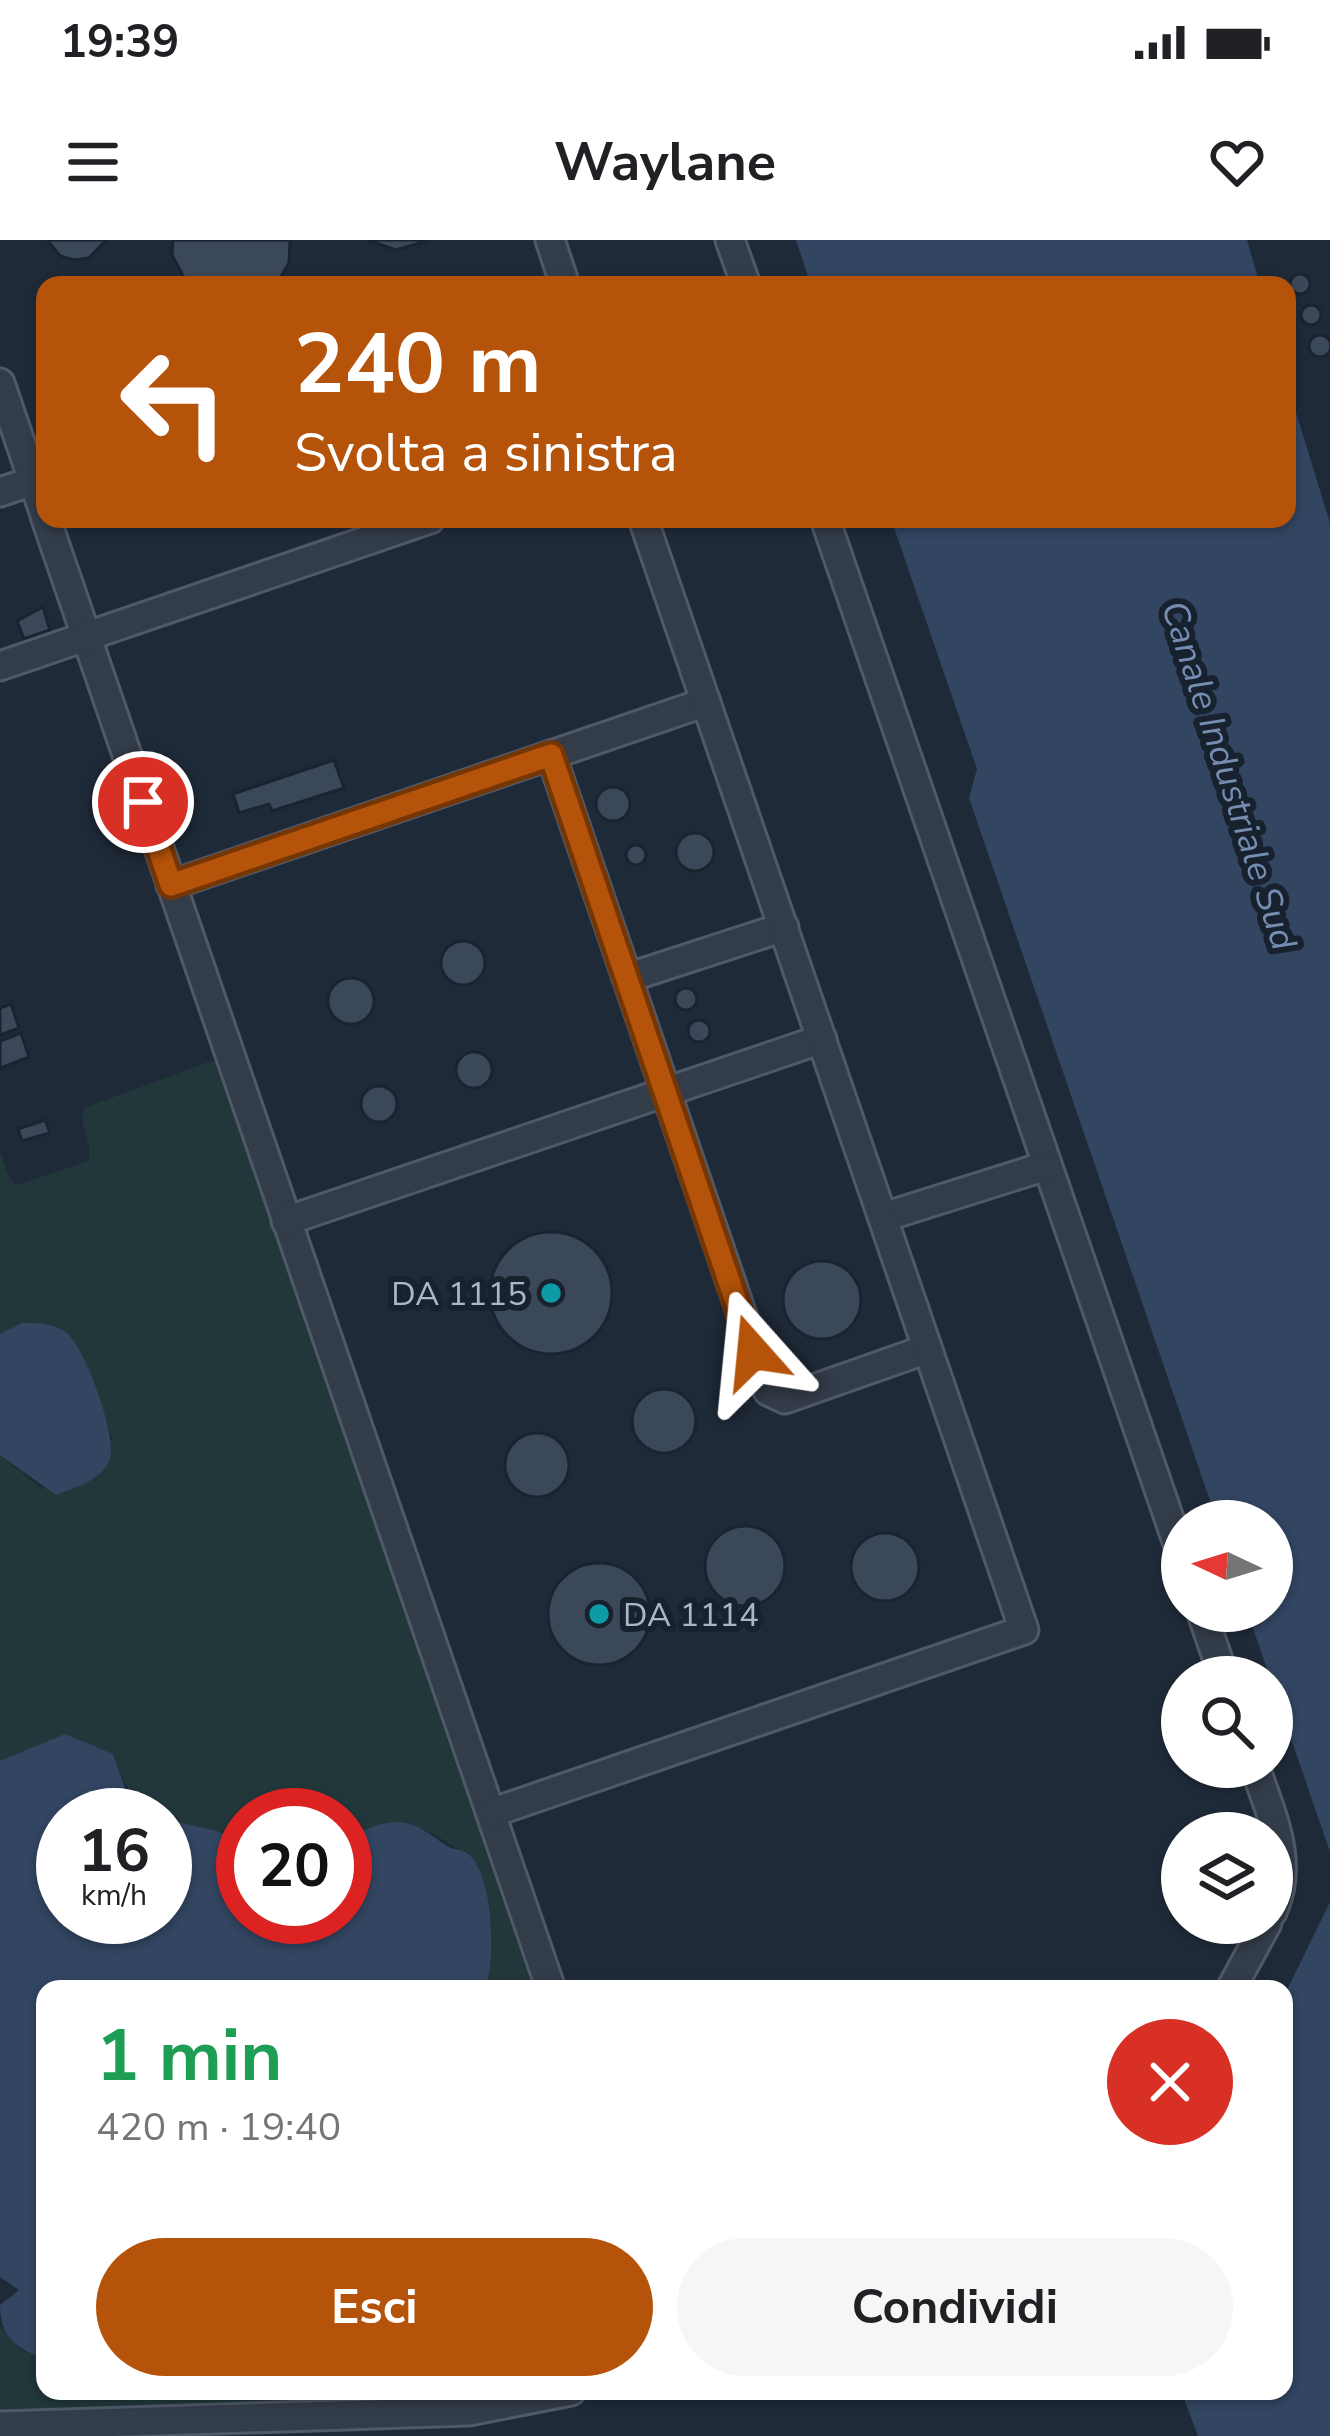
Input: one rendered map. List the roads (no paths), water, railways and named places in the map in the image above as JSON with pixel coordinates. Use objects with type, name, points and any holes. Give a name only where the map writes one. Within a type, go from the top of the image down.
[{"type":"lane","points":[[550,240],[562,276]]},
{"type":"lane","points":[[730,240],[743,276]]},
{"type":"lane","points":[[0,383],[36,472]]},
{"type":"lane","points":[[0,493],[36,480]]},
{"type":"lane","points":[[50,528],[548,1980]]},
{"type":"lane","points":[[0,666],[404,528]]},
{"type":"lane","points":[[491,1813],[1024,1630],[646,528]]},
{"type":"lane","points":[[828,528],[1162,1500]]},
{"type":"lane","points":[[171,885],[706,702]]},
{"type":"lane","points":[[551,755],[753,1352],[773,1397],[785,1399],[927,1349]]},
{"type":"lane","points":[[627,978],[784,927]]},
{"type":"lane","points":[[286,1221],[822,1039]]},
{"type":"lane","points":[[884,1217],[1046,1166]]},
{"type":"lane","points":[[1237,1980],[1256,1944]]},
{"type":"lane","points":[[0,2426],[469,2411],[525,2400]]},
{"type":"water","points":[[796,240],[1247,240],[1257,276],[808,276]]},
{"type":"water","name":"Canale Industriale Sud","points":[[1296,412],[1330,523],[1330,1852],[1293,1745],[1293,1656],[1262,1656],[1254,1632],[1293,1632],[1293,1500],[1210,1500],[969,798],[977,769],[894,528],[1296,528]]},
{"type":"water","points":[[22,1323],[46,1324],[68,1334],[83,1357],[109,1432],[110,1459],[102,1472],[56,1495],[0,1455],[0,1334]]},
{"type":"water","points":[[65,1734],[113,1754],[125,1788],[36,1788],[36,1944],[192,1944],[192,1825],[216,1831],[216,1944],[372,1944],[372,1827],[378,1825],[399,1822],[420,1828],[476,1863],[490,1918],[487,1980],[36,1980],[36,2355],[12,2340],[3,2326],[0,2305],[19,2290],[0,2277],[0,1761]]},
{"type":"water","points":[[1330,1902],[1330,2436],[1198,2436],[1184,2400],[1293,2400],[1292,1980]]},
{"type":"place","name":"DA 1115","points":[[551,1293]]},
{"type":"place","name":"DA 1114","points":[[599,1614]]}]
